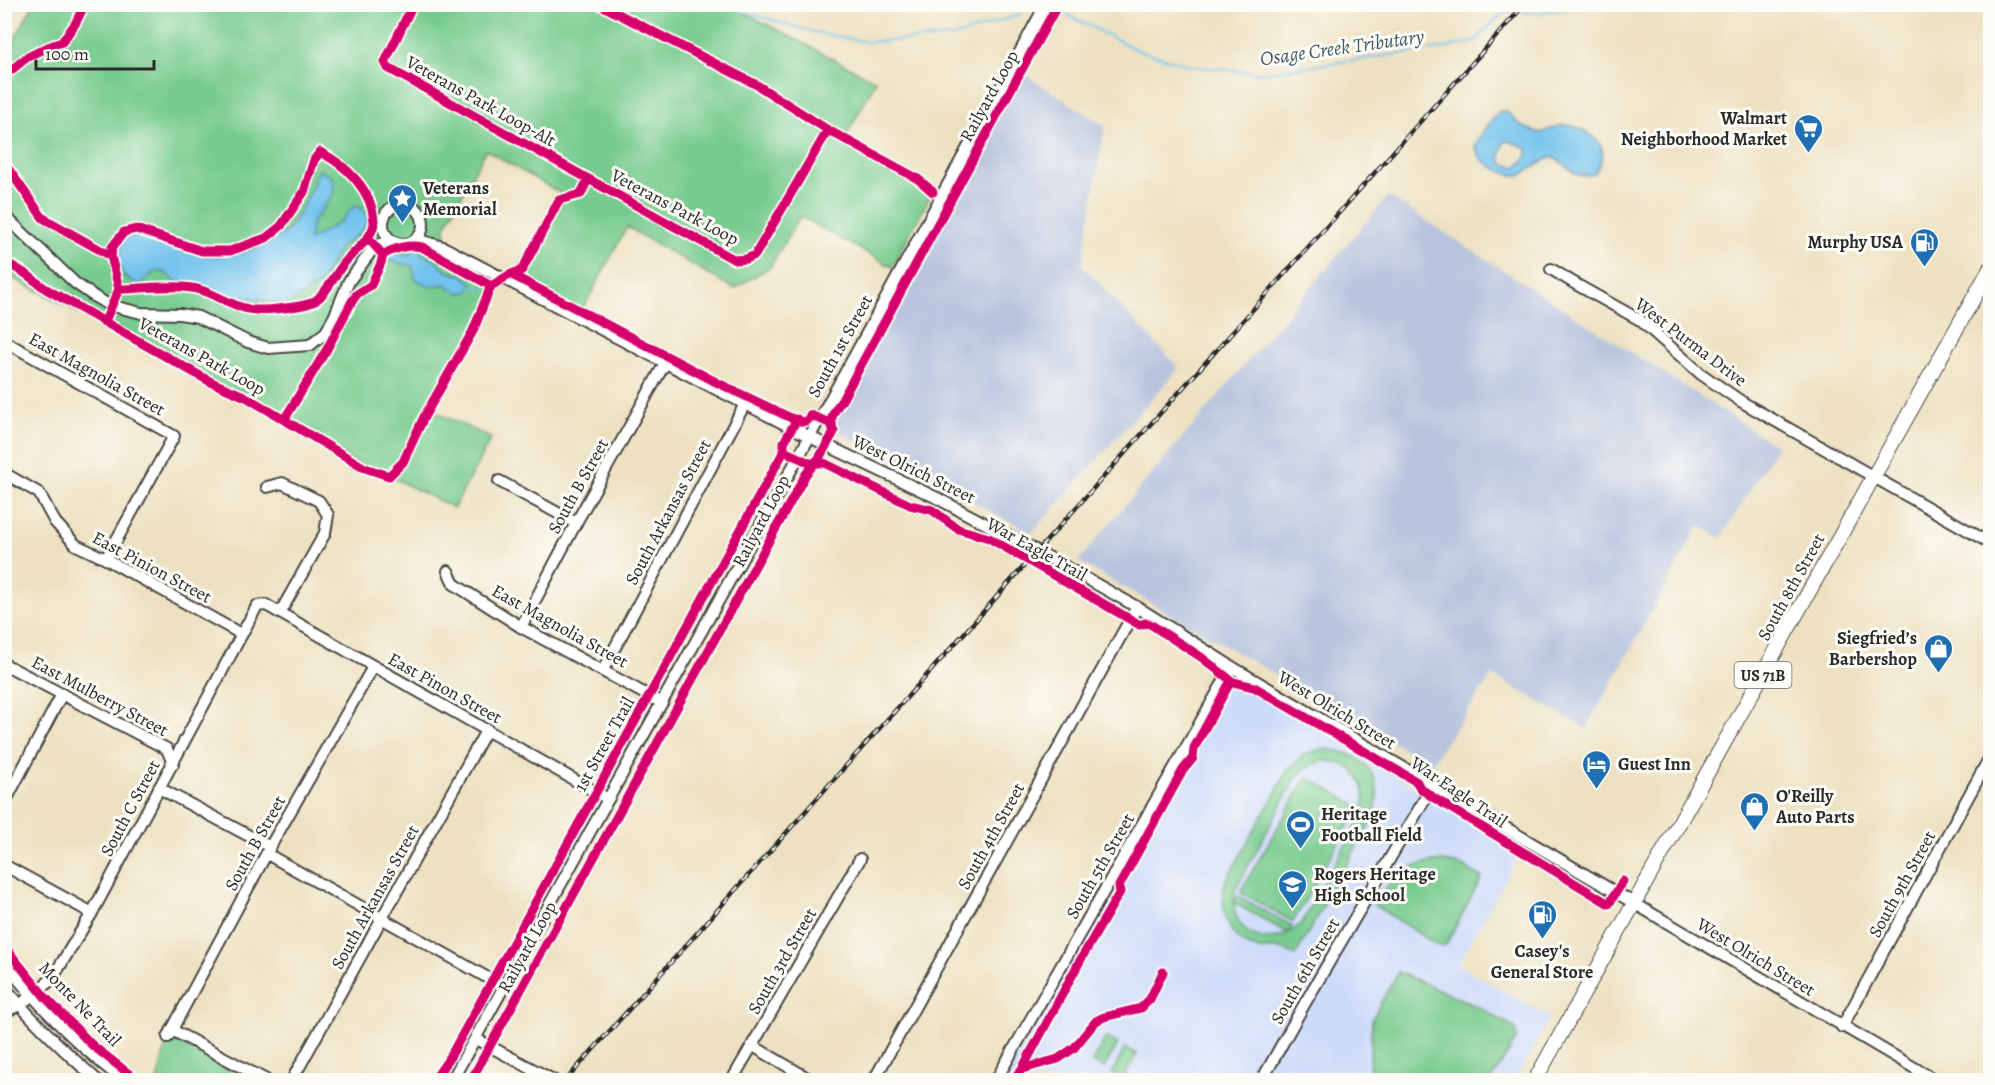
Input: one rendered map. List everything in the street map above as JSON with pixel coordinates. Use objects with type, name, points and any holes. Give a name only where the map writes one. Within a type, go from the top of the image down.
[{"type":"main road","name":"South 8th Street","points":[[1536,1080],[1990,269]]},
{"type":"street","name":"South 1st Street","points":[[452,1080],[1046,4]]},
{"type":"street","points":[[396,243],[386,235],[383,224],[390,208],[401,204],[413,206],[418,210],[431,236],[443,247]]},
{"type":"street","points":[[4,215],[75,283],[109,305],[141,313],[198,317],[248,342],[268,348],[310,345],[326,332],[349,281],[377,244],[384,229]]},
{"type":"street","points":[[377,244],[404,244],[416,239],[420,235],[423,223]]},
{"type":"street","points":[[416,239],[443,247]]},
{"type":"street","name":"West Olrich Street","points":[[443,247],[665,363],[954,507],[1137,607],[1232,668],[1935,1080]]},
{"type":"street","name":"West Purma Drive","points":[[1551,269],[1640,320],[1701,374],[1722,389],[1873,478],[1990,543]]},
{"type":"street","name":"East Magnolia Street","points":[[4,341],[174,436],[106,559]]},
{"type":"street","name":"South B Street","points":[[521,627],[665,363]]},
{"type":"street","name":"South Arkansas Street","points":[[603,670],[746,402]]},
{"type":"street","name":"East Pinion Street","points":[[4,473],[39,494],[55,522],[76,545],[106,559],[241,634]]},
{"type":"street","points":[[499,481],[576,523]]},
{"type":"street","points":[[267,487],[282,483],[319,501],[328,514],[325,533],[280,613]]},
{"type":"street","name":"East Magnolia Street","points":[[448,571],[454,584],[521,627],[662,703]]},
{"type":"street","name":"East Pinon Street","points":[[266,605],[608,799]]},
{"type":"street","name":"South C Street","points":[[4,1012],[20,1005],[52,979],[92,913],[257,606],[266,605]]},
{"type":"street","name":"South 4th Street","points":[[874,1080],[1137,607]]},
{"type":"street","name":"East Mulberry Street","points":[[4,664],[167,749],[172,764]]},
{"type":"street","name":"South B Street","points":[[266,1080],[170,1033],[269,850],[373,667]]},
{"type":"street","name":"South 5th Street","points":[[996,1080],[1232,668]]},
{"type":"street","points":[[4,804],[62,694]]},
{"type":"street","name":"South Arkansas Street","points":[[292,1080],[487,729]]},
{"type":"street","name":"South 9th Street","points":[[1842,1027],[1990,757]]},
{"type":"street","name":"South 6th Street","points":[[1262,1080],[1433,786]]},
{"type":"street","points":[[159,788],[504,987]]},
{"type":"street","name":"South 3rd Street","points":[[732,1080],[860,859]]},
{"type":"street","points":[[4,864],[92,913]]},
{"type":"street","points":[[4,962],[71,1037],[123,1080]]},
{"type":"street","points":[[4,986],[61,1048],[97,1080]]},
{"type":"street","points":[[476,1039],[553,1080]]},
{"type":"street","points":[[753,1046],[811,1080]]},
{"type":"shaded area","points":[[1021,72],[1105,126],[1082,265],[1179,368],[1032,533],[839,432],[835,420],[959,179]]},
{"type":"shaded area","points":[[1388,196],[1777,446],[1721,538],[1699,526],[1586,729],[1492,675],[1424,775],[1408,751],[1078,561]]},
{"type":"shaded area","name":"Rogers Heritage High School","points":[[1232,667],[1436,802],[1520,853],[1458,965],[1550,1017],[1515,1080],[1003,1080]]},
{"type":"green space","points":[[33,5],[730,5],[876,81],[844,140],[932,193],[892,267],[800,216],[770,267],[734,289],[627,227],[578,318],[512,282],[560,193],[486,150],[445,227],[446,243],[509,277],[432,410],[491,438],[454,508],[389,476],[365,468],[298,427],[5,274],[5,56]]},
{"type":"green space","points":[[1320,749],[1335,750],[1359,760],[1368,767],[1374,777],[1377,802],[1373,818],[1295,956],[1282,949],[1255,948],[1237,938],[1224,912],[1223,892],[1225,882],[1288,770],[1304,755]],"holes":[[[1322,761],[1334,762],[1352,770],[1362,785],[1364,805],[1361,817],[1303,921],[1288,932],[1292,926],[1238,896],[1234,902],[1235,890],[1295,780],[1303,770]],[[1234,903],[1287,933],[1271,938],[1250,933],[1242,926]]]},
{"type":"green space","name":"Heritage Football Field","points":[[1307,777],[1359,807],[1293,922],[1240,892]]},
{"type":"green space","points":[[1443,861],[1463,866],[1482,877],[1446,945],[1438,946],[1374,905],[1388,885],[1402,872],[1430,862]]},
{"type":"green space","points":[[1398,972],[1479,1007],[1515,1028],[1517,1038],[1491,1080],[1374,1080],[1369,1074],[1372,1019]]},
{"type":"green space","points":[[168,1037],[250,1080],[157,1080]]},
{"type":"green space","points":[[1106,1037],[1118,1044],[1104,1068],[1092,1062]]},
{"type":"green space","points":[[1125,1048],[1137,1054],[1123,1079],[1112,1073]]},
{"type":"water","points":[[1500,111],[1506,111],[1523,127],[1541,133],[1561,125],[1570,125],[1598,141],[1602,151],[1601,162],[1594,174],[1586,176],[1575,173],[1553,158],[1524,174],[1504,173],[1484,161],[1479,155],[1475,146],[1484,130]],"holes":[[[1509,141],[1525,147],[1528,151],[1525,159],[1517,167],[1503,164],[1500,157],[1504,142]]]},
{"type":"water","points":[[319,170],[332,177],[335,191],[312,223],[309,240],[340,222],[353,207],[361,207],[369,221],[361,232],[340,247],[319,285],[287,304],[232,296],[175,281],[164,272],[155,271],[139,285],[126,278],[117,263],[122,242],[134,233],[176,249],[203,255],[241,253],[265,245],[276,239],[290,226]]},
{"type":"water","points":[[414,249],[436,261],[446,271],[464,276],[473,284],[468,292],[460,293],[444,284],[432,287],[416,280],[412,266],[386,260],[389,253],[398,251],[407,256]]},
{"type":"waterway","name":"Osage Creek Tributary","points":[[717,4],[810,31],[866,42],[953,37],[1021,14]]},
{"type":"waterway","name":"Osage Creek Tributary","points":[[1524,12],[1537,13],[1597,4]]},
{"type":"waterway","name":"Osage Creek Tributary","points":[[1064,13],[1137,50],[1192,66],[1260,73],[1474,42],[1506,10],[1515,11]]},
{"type":"waterway","points":[[471,287],[486,289]]},
{"type":"waterway","points":[[492,290],[496,291]]},
{"type":"railway","points":[[566,1080],[1525,4]]},
{"type":"cycle path","points":[[4,76],[26,58],[62,42],[75,24],[85,4]]},
{"type":"cycle path","name":"Veterans Park Loop-Alt","points":[[413,4],[385,62],[388,68],[735,260],[755,255],[828,130],[757,85],[599,4]]},
{"type":"cycle path","name":"Railyard Loop","points":[[471,1080],[806,474],[819,458],[834,432],[832,423],[834,411],[1058,4]]},
{"type":"cycle path","points":[[828,130],[918,179],[933,192]]},
{"type":"cycle path","points":[[105,321],[119,289],[111,256],[112,247],[124,232],[136,229],[202,251],[230,251],[266,238],[281,226],[304,192],[314,160],[320,152],[348,171],[363,189],[372,210],[374,221],[368,237],[342,266],[324,292],[310,303],[254,310],[192,288],[119,289]]},
{"type":"cycle path","points":[[4,159],[7,167],[43,218],[111,256]]},
{"type":"cycle path","name":"Veterans Park Loop","points":[[4,261],[46,289],[211,382],[246,397],[365,468],[389,476],[403,462],[424,417],[473,331],[491,286],[522,270],[559,200],[581,194],[588,179]]},
{"type":"cycle path","points":[[368,238],[383,255],[402,247],[422,247],[491,286]]},
{"type":"cycle path","points":[[284,420],[327,349],[351,303],[357,294],[371,285],[383,255]]},
{"type":"cycle path","points":[[512,275],[716,382],[791,418],[802,422],[808,420],[810,415],[832,424]]},
{"type":"cycle path","name":"Railyard Loop","points":[[434,1080],[450,1057],[784,451],[784,442],[797,419]]},
{"type":"cycle path","name":"War Eagle Trail","points":[[784,451],[810,463],[824,463],[910,505],[932,510],[958,529],[989,538],[1140,625],[1150,624],[1201,657],[1233,682],[1254,687],[1417,782],[1420,788],[1434,798],[1609,904],[1623,881]]},
{"type":"cycle path","points":[[1012,1080],[1022,1069],[1120,892],[1119,886],[1183,770],[1193,758],[1194,748],[1228,686],[1233,682]]},
{"type":"cycle path","name":"Monte Ne Trail","points":[[4,946],[45,997],[93,1046],[137,1080]]},
{"type":"cycle path","points":[[1022,1069],[1058,1059],[1074,1048],[1096,1021],[1141,1008],[1150,999],[1163,972]]},
{"type":"place","name":"Walmart Neighborhood Market","points":[[1808,154]]},
{"type":"place","name":"Veterans Memorial","points":[[402,224]]},
{"type":"place","name":"Murphy USA","points":[[1924,268]]},
{"type":"place","name":"Siegfried’s Barbershop","points":[[1938,674]]},
{"type":"place","name":"Guest Inn","points":[[1597,790]]},
{"type":"place","name":"O'Reilly Auto Parts","points":[[1755,832]]},
{"type":"place","name":"Heritage Football Field","points":[[1300,850]]},
{"type":"place","name":"Rogers Heritage High School","points":[[1293,910]]},
{"type":"place","name":"Casey's General Store","points":[[1542,940]]}]
